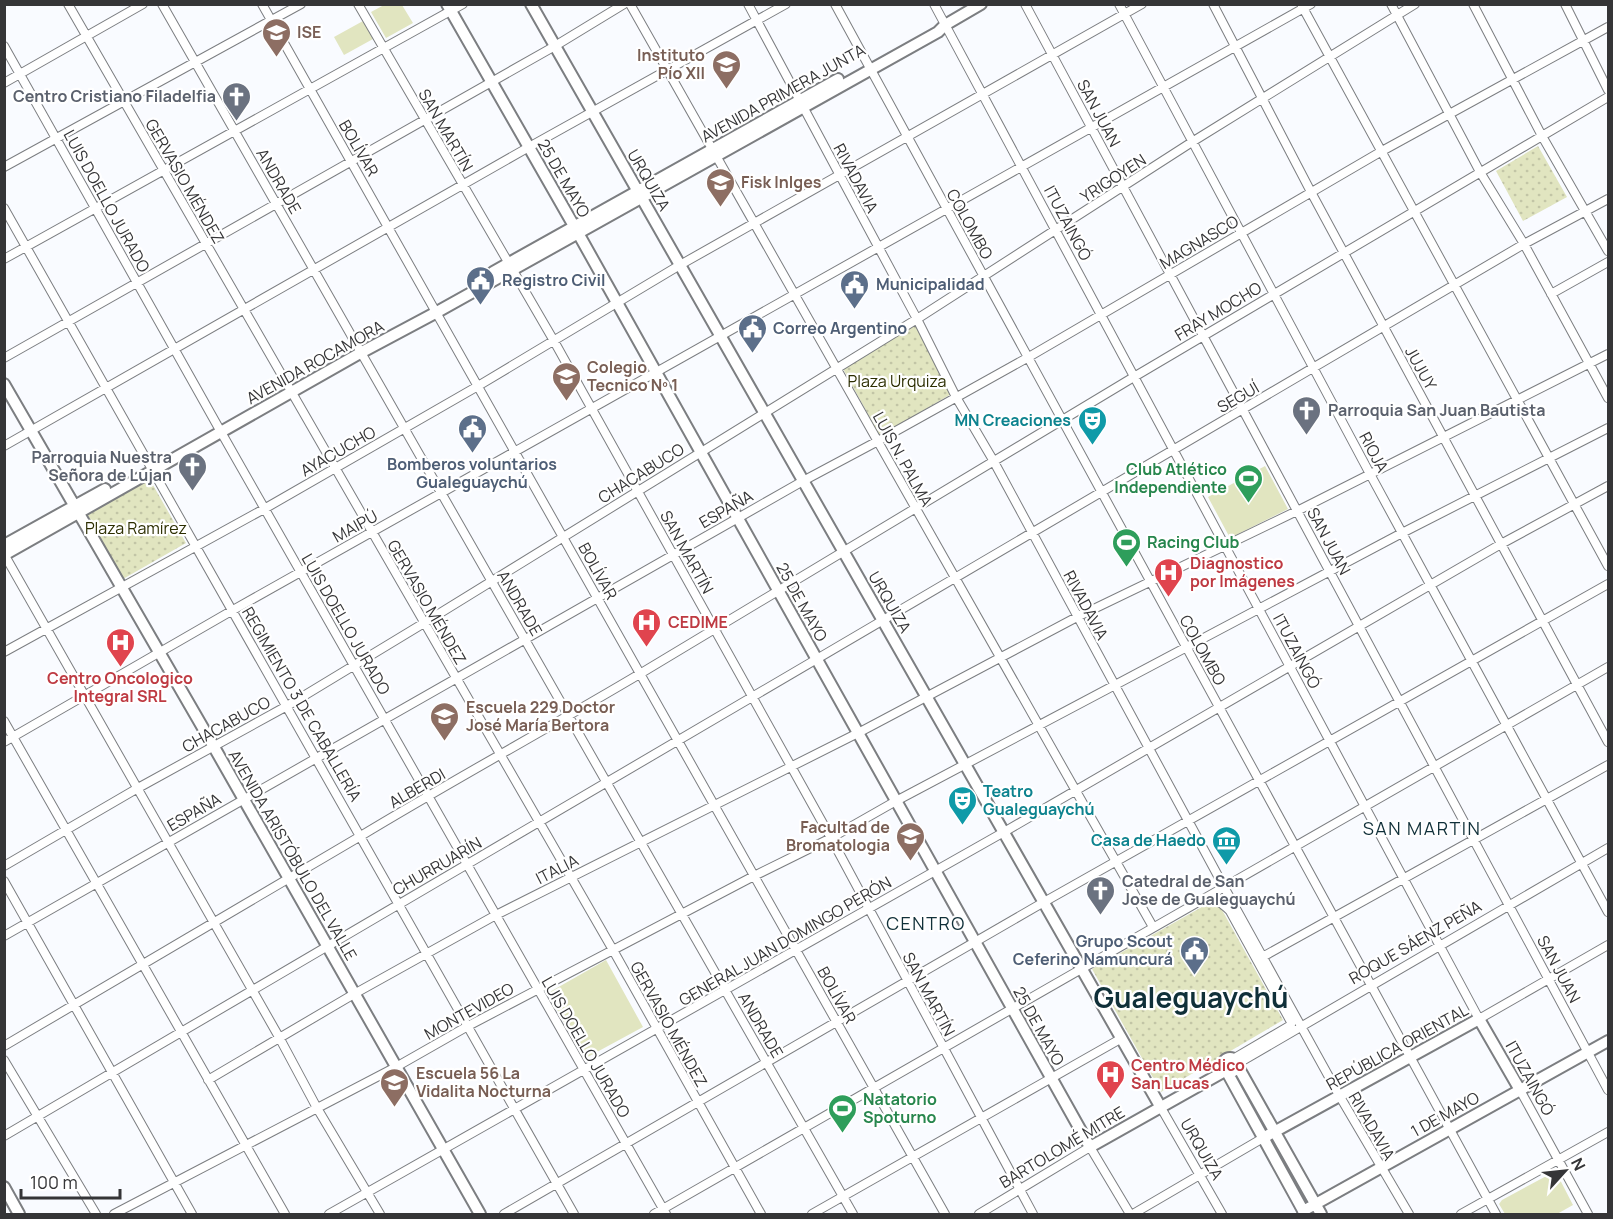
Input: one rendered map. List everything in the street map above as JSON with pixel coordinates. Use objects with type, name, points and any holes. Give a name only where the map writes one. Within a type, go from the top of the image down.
[{"type":"street","name":"GERVASIO MÉNDEZ","points":[[68,4],[613,950],[761,1215]]},
{"type":"street","points":[[4,83],[143,4]]},
{"type":"street","name":"ANDRADE","points":[[162,4],[853,1215]]},
{"type":"street","name":"BOLÍVAR","points":[[262,4],[945,1215]]},
{"type":"street","points":[[4,167],[301,4]]},
{"type":"street","name":"SAN MARTÍN","points":[[358,4],[592,408],[831,838],[1033,1215]]},
{"type":"street","points":[[4,259],[383,48],[448,8],[463,4]]},
{"type":"street","name":"URQUIZA","points":[[531,4],[1222,1215]]},
{"type":"street","points":[[4,358],[555,46],[624,4]]},
{"type":"street","name":"LUIS N. PALMA","points":[[630,4],[1153,927]]},
{"type":"street","name":"RIVADAVIA","points":[[748,4],[956,397],[993,460],[1224,887],[1291,1025],[1236,1063]]},
{"type":"street","points":[[4,446],[592,111],[786,4]]},
{"type":"street","name":"COLOMBO","points":[[835,4],[1496,1215]]},
{"type":"street","name":"ITUZAINGÓ","points":[[934,4],[1364,807],[1588,1215]]},
{"type":"street","name":"AVENIDA PRIMERA JUNTA","points":[[639,194],[868,66],[934,26],[945,25],[981,4]]},
{"type":"street","name":"SAN JUAN","points":[[1025,4],[1608,1090]]},
{"type":"street","name":"RIOJA","points":[[1119,4],[1370,474],[1608,912]]},
{"type":"street","name":"AYACUCHO","points":[[4,652],[335,469],[680,265],[1142,4]]},
{"type":"street","name":"JUJUY","points":[[1213,4],[1383,327],[1608,742]]},
{"type":"street","points":[[1391,4],[1480,172],[1524,244],[1608,398]]},
{"type":"street","name":"YRIGOYEN","points":[[765,413],[1414,4]]},
{"type":"street","points":[[1473,4],[1542,136],[1608,251]]},
{"type":"street","points":[[1564,4],[1608,90]]},
{"type":"street","points":[[1305,6],[1330,56],[1608,566]]},
{"type":"street","name":"MAIPÚ","points":[[4,742],[233,610],[1305,6]]},
{"type":"street","name":"25 DE MAYO","points":[[448,8],[576,229],[1090,1147],[1131,1215]]},
{"type":"street","name":"MAGNASCO","points":[[803,481],[1027,358],[1382,151],[1608,27]]},
{"type":"street","name":"LUIS DOELLO JURADO","points":[[4,46],[264,509],[664,1212]]},
{"type":"street","name":"FRAY MOCHO","points":[[842,551],[1273,293],[1608,97]]},
{"type":"street","name":"AVENIDA ROCAMORA","points":[[5,554],[76,509],[639,194]]},
{"type":"street","name":"SEGUÍ","points":[[883,620],[1524,244],[1608,199]]},
{"type":"street","name":"REGIMIENTO 3 DE CABALLERÍA","points":[[4,208],[361,835],[574,1215]]},
{"type":"street","points":[[1551,294],[1608,262]]},
{"type":"street","name":"ITALIA","points":[[208,1080],[354,994],[496,915],[858,733],[1077,617],[1297,511],[1608,354]]},
{"type":"street","name":"AVENIDA ARISTÓBULO DEL VALLE","points":[[4,384],[480,1215]]},
{"type":"street","name":"CHACABUCO","points":[[4,866],[138,788],[287,706],[765,413]]},
{"type":"street","name":"MONTEVIDEO","points":[[114,1215],[396,1067],[538,989],[831,838],[896,801],[1402,532],[1608,428]]},
{"type":"street","name":"ESPAÑA","points":[[4,936],[803,481]]},
{"type":"street","name":"GENERAL JUAN DOMINGO PERÓN","points":[[329,1215],[936,871],[1501,544],[1608,486]]},
{"type":"street","name":"AVENIDA ROCAMORA","points":[[4,545],[76,509]]},
{"type":"street","name":"ALBERDI","points":[[4,1046],[214,922],[290,880],[361,835],[640,673],[842,551]]},
{"type":"street","points":[[5,554],[380,1215]]},
{"type":"street","points":[[504,1215],[1044,902],[1608,584]]},
{"type":"street","name":"CHURRUARÍN","points":[[4,1136],[883,620]]},
{"type":"street","points":[[654,1215],[664,1212],[735,1168],[1081,968],[1608,668]]},
{"type":"street","points":[[4,721],[285,1215]]},
{"type":"street","points":[[1260,959],[1608,765]]},
{"type":"street","name":"ROQUE SÁENZ PEÑA","points":[[1236,1063],[1608,848]]},
{"type":"street","points":[[4,881],[192,1215]]},
{"type":"street","name":"RIVADAVIA","points":[[1203,899],[1212,899],[1222,903],[1230,911],[1300,1026],[1409,1215]]},
{"type":"street","name":"REPÚBLICA ORIENTAL","points":[[1131,1215],[1275,1131],[1550,980],[1608,945]]},
{"type":"street","points":[[812,1215],[1122,1038]]},
{"type":"street","name":"1 DE MAYO","points":[[1302,1214],[1318,1210],[1381,1167],[1608,1041]]},
{"type":"street","points":[[4,1060],[96,1215]]},
{"type":"street","points":[[1153,1092],[1164,1097],[1170,1096],[1225,1069],[1234,1071],[1236,1063]]},
{"type":"street","points":[[1236,1063],[1318,1210]]},
{"type":"street","points":[[1160,1106],[1225,1069]]},
{"type":"street","points":[[1225,1069],[1302,1214]]},
{"type":"street","name":"BARTOLOMÉ MITRE","points":[[979,1215],[1160,1106]]},
{"type":"street","points":[[1461,1215],[1608,1132]]},
{"type":"street","points":[[4,1187],[19,1215]]},
{"type":"green space","points":[[384,5],[402,5],[413,23],[386,38],[371,12]]},
{"type":"green space","points":[[363,21],[373,39],[344,55],[334,37]]},
{"type":"green space","points":[[1538,146],[1567,197],[1523,221],[1496,171]]},
{"type":"green space","name":"Plaza Urquiza","points":[[915,324],[953,393],[880,436],[842,367]]},
{"type":"green space","name":"Club Atlético Independiente","points":[[1265,466],[1288,509],[1230,538],[1208,497]]},
{"type":"green space","name":"Plaza Ramírez","points":[[149,478],[186,543],[123,579],[87,514]]},
{"type":"green space","points":[[1216,899],[1283,1020],[1161,1092],[1092,969]]},
{"type":"green space","points":[[606,960],[643,1027],[584,1059],[548,993]]},
{"type":"green space","points":[[1552,1173],[1557,1174],[1573,1205],[1557,1214],[1505,1214],[1499,1204],[1502,1200]]},
{"type":"place","name":"ISE","points":[[276,58]]},
{"type":"place","name":"Instituto Pío XII","points":[[726,90]]},
{"type":"place","name":"Centro Cristiano Filadelfia","points":[[237,122]]},
{"type":"place","name":"Fisk Inlges","points":[[720,208]]},
{"type":"place","name":"Registro Civil","points":[[481,306]]},
{"type":"place","name":"Municipalidad","points":[[855,310]]},
{"type":"place","name":"Correo Argentino","points":[[752,354]]},
{"type":"place","name":"Colegio Tecnico Nº 1","points":[[566,402]]},
{"type":"place","name":"Parroquia San Juan Bautista","points":[[1307,436]]},
{"type":"place","name":"MN Creaciones","points":[[1092,446]]},
{"type":"place","name":"Bomberos voluntarios Gualeguaychú","points":[[472,454]]},
{"type":"place","name":"Parroquia Nuestra Señora de Lujan","points":[[193,492]]},
{"type":"place","name":"Club Atlético Independiente","points":[[1248,504]]},
{"type":"place","name":"Racing Club","points":[[1126,568]]},
{"type":"place","name":"Diagnostico por Imágenes","points":[[1169,598]]},
{"type":"place","name":"CEDIME","points":[[647,648]]},
{"type":"place","name":"Centro Oncologico Integral SRL","points":[[120,668]]},
{"type":"place","name":"Escuela 229 Doctor José María Bertora","points":[[445,742]]},
{"type":"place","name":"Teatro Gualeguaychú","points":[[962,826]]},
{"type":"place","name":"Facultad de Bromatologia","points":[[911,862]]},
{"type":"place","name":"Casa de Haedo","points":[[1227,866]]},
{"type":"place","name":"Catedral de San Jose de Gualeguaychú","points":[[1101,916]]},
{"type":"place","name":"Grupo Scout Ceferino Namuncurá","points":[[1194,976]]},
{"type":"place","name":"Centro Médico San Lucas","points":[[1110,1100]]},
{"type":"place","name":"Escuela 56 La Vidalita Nocturna","points":[[395,1108]]},
{"type":"place","name":"Natatorio Spoturno","points":[[842,1134]]},
{"type":"district","name":"SAN MARTIN","points":[[1422,828]]},
{"type":"district","name":"CENTRO","points":[[926,923]]},
{"type":"district","name":"Gualeguaychú","points":[[1191,997]]}]
